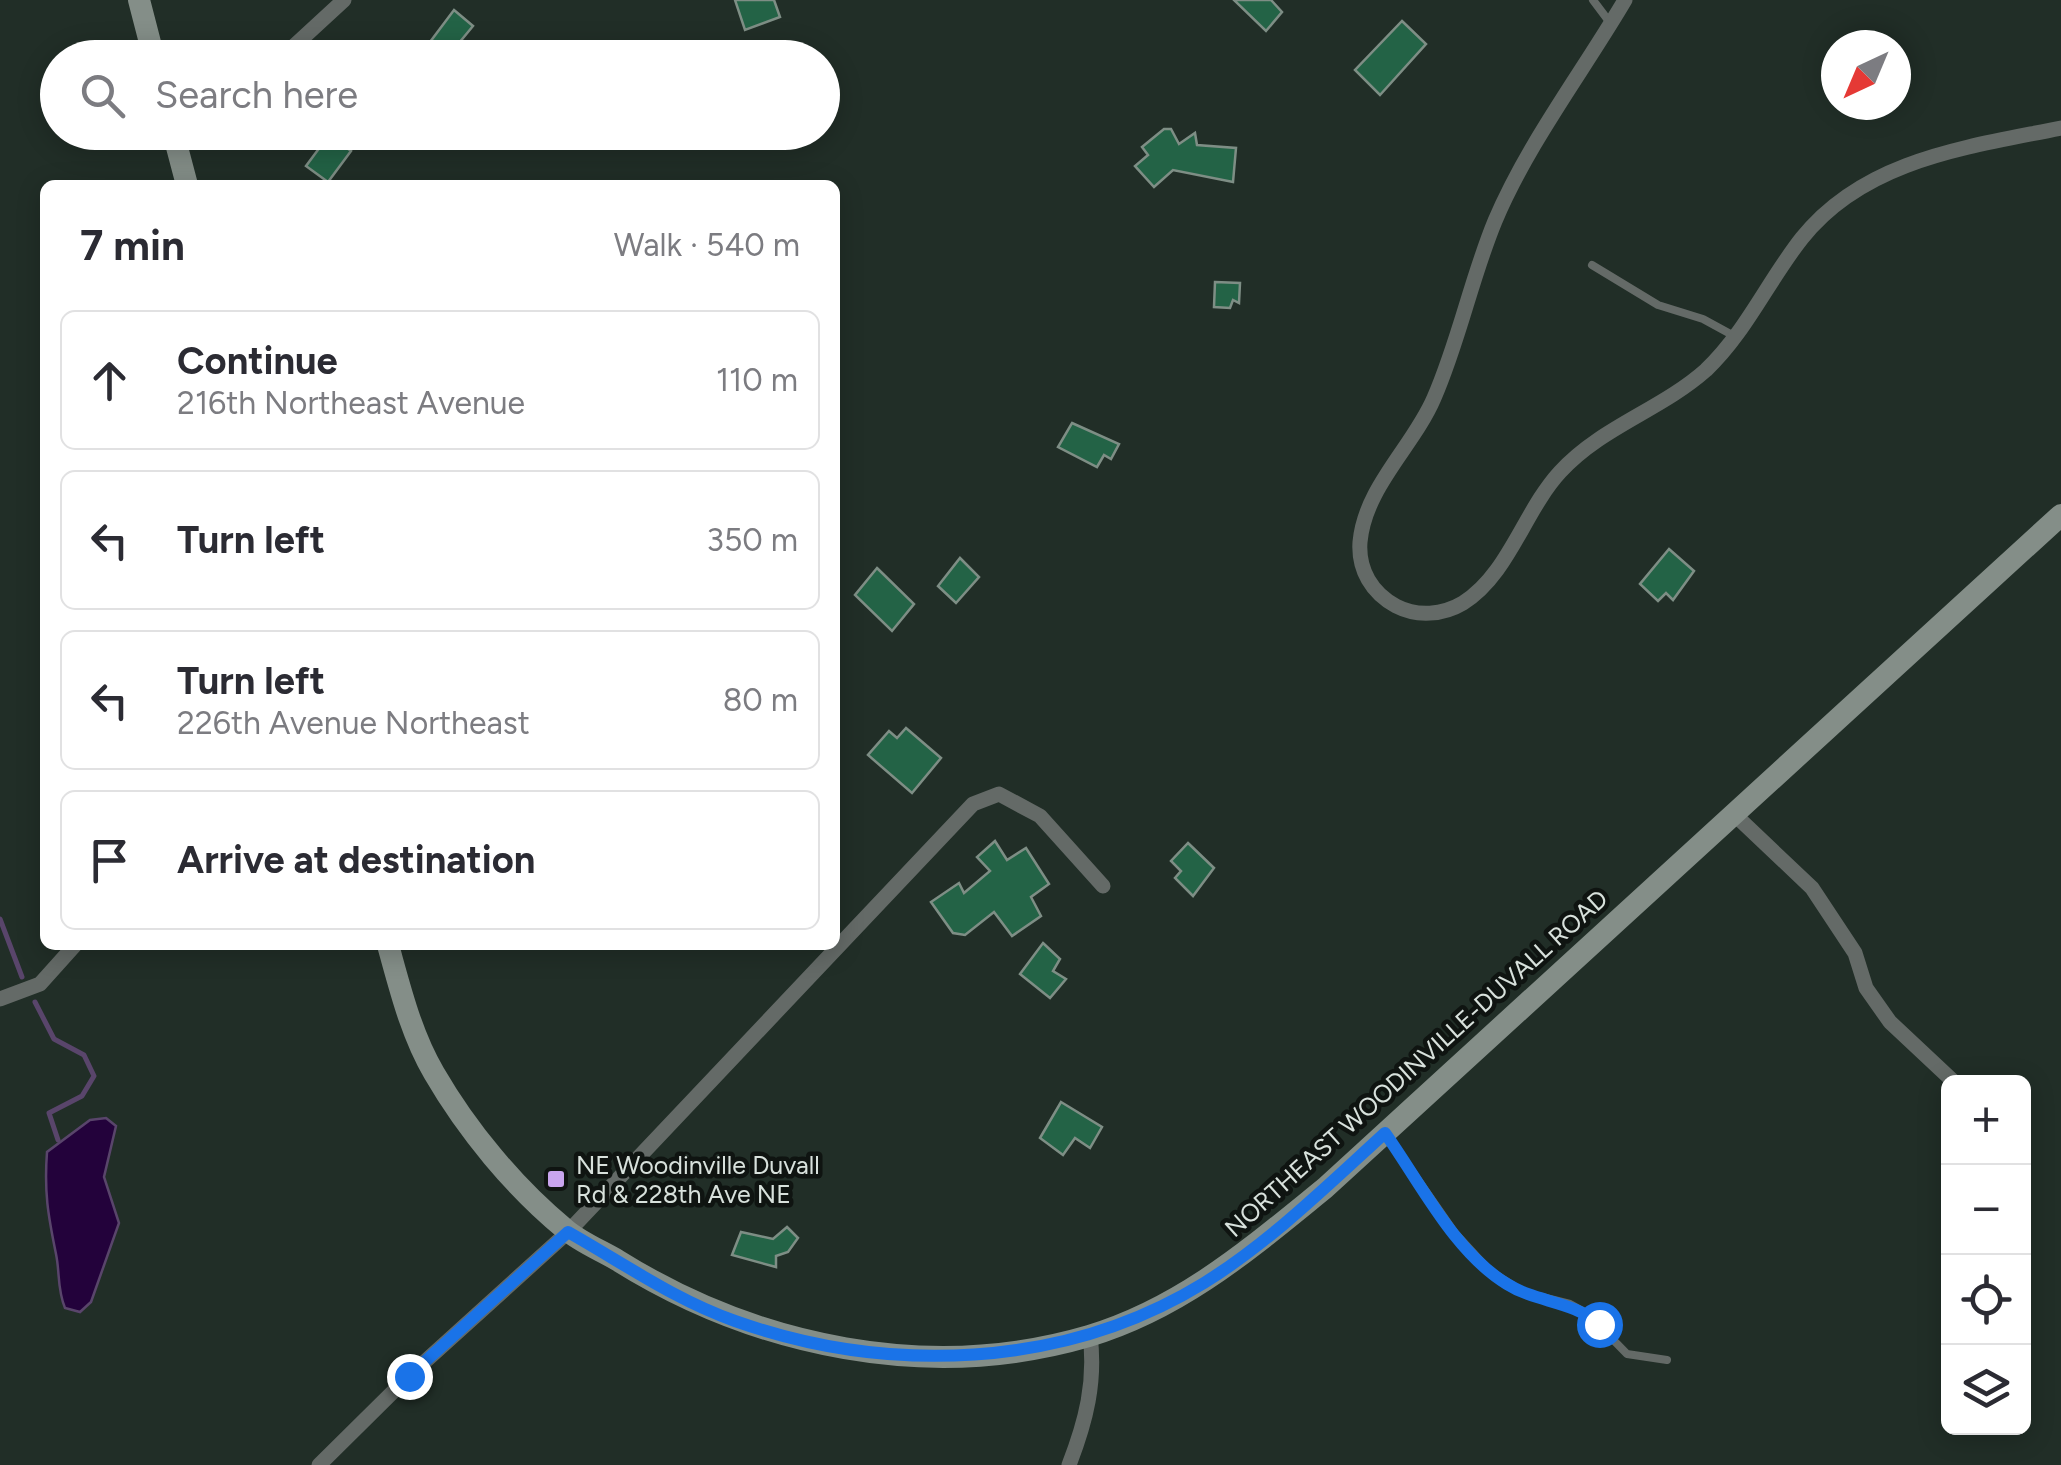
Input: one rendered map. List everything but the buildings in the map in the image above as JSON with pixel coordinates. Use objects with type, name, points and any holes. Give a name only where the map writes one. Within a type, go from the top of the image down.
[{"type":"main road","points":[[139,0],[149,40]]},
{"type":"main road","points":[[180,150],[186,180]]},
{"type":"main road","name":"NORTHEAST WOODINVILLE-DUVALL ROAD","points":[[390,950],[433,1072],[501,1165],[568,1232],[692,1302],[734,1320],[810,1342],[882,1355],[954,1356],[1023,1349],[1090,1336],[1158,1309],[1222,1271],[1385,1133],[2061,515]]},
{"type":"street","points":[[301,40],[344,0]]},
{"type":"street","points":[[1625,0],[1516,178],[1480,260],[1434,399],[1366,514],[1360,556],[1370,584],[1384,600],[1420,613],[1451,609],[1466,601],[1482,587],[1543,494],[1580,452],[1690,382],[1736,337],[1804,236],[1846,196],[1905,165],[2061,128]]},
{"type":"street","points":[[840,945],[973,804],[999,794],[1040,816],[1103,886]]},
{"type":"street","points":[[1734,814],[1812,888],[1855,953],[1866,988],[1890,1022],[1947,1075]]},
{"type":"street","points":[[0,999],[40,984],[71,950]]},
{"type":"street","points":[[319,1465],[409,1376],[568,1232],[835,950]]},
{"type":"street","points":[[1069,1465],[1085,1424],[1094,1368],[1090,1336]]},
{"type":"lane","points":[[1593,0],[1610,24]]},
{"type":"lane","points":[[1592,265],[1658,305],[1703,320],[1736,337]]},
{"type":"lane","points":[[1385,1133],[1454,1233],[1489,1270],[1523,1292],[1570,1304],[1588,1314],[1627,1354],[1667,1360]]},
{"type":"shaded area","points":[[106,1118],[116,1126],[104,1177],[119,1223],[91,1302],[80,1312],[65,1308],[61,1294],[47,1203],[47,1152],[90,1120]]},
{"type":"waterway","points":[[0,919],[22,977]]},
{"type":"waterway","points":[[35,1002],[54,1039],[84,1055],[94,1076],[82,1096],[49,1113],[58,1140]]},
{"type":"place","name":"NE Woodinville Duvall Rd & 228th Ave NE","points":[[556,1179]]},
{"type":"route","points":[[409,1376],[568,1232],[692,1302],[734,1320],[810,1342],[882,1355],[954,1356],[1023,1349],[1090,1336],[1158,1309],[1222,1271],[1325,1188],[1385,1133],[1454,1233],[1489,1270],[1523,1292],[1570,1304],[1599,1324]]}]
